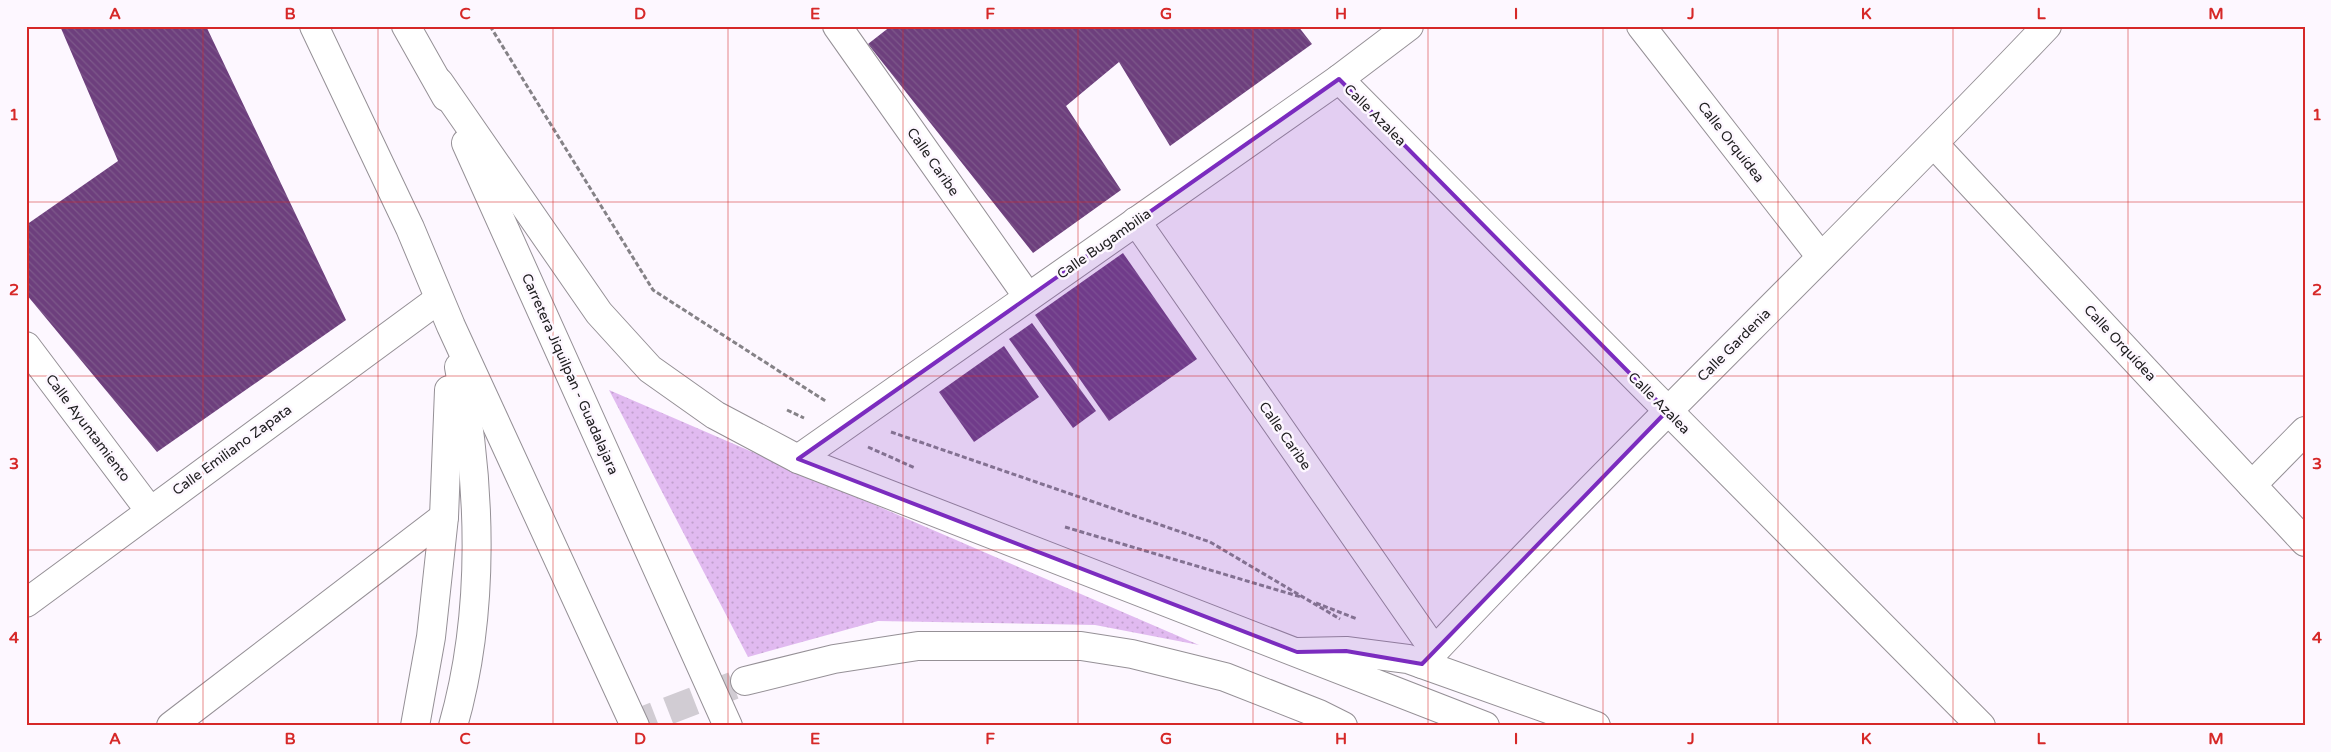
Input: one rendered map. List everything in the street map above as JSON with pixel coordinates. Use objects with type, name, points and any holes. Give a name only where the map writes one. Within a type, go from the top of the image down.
[{"type":"main road","points":[[314,26],[410,228],[451,326],[635,726]]},
{"type":"main road","name":"Carretera Jiquilpan - Guadalajara","points":[[406,26],[439,82],[728,726]]},
{"type":"main road","name":"Calle Caribe","points":[[837,26],[1028,298]]},
{"type":"main road","name":"Calle Bugambilia","points":[[798,459],[1339,79],[1409,26]]},
{"type":"main road","name":"Calle Orquídea","points":[[1641,26],[1822,257]]},
{"type":"main road","name":"Calle Gardenia","points":[[1428,657],[1667,411],[1934,144],[2046,26]]},
{"type":"main road","name":"Calle Azalea","points":[[1339,79],[1981,726]]},
{"type":"main road","points":[[439,82],[599,313],[650,369],[715,416],[798,459],[1485,726]]},
{"type":"main road","name":"Calle Orquídea","points":[[1934,144],[2305,542]]},
{"type":"main road","name":"Calle Caribe","points":[[1136,221],[1428,657]]},
{"type":"main road","name":"Calle Emiliano Zapata","points":[[26,603],[439,298]]},
{"type":"main road","points":[[415,726],[431,637],[444,517],[451,326]]},
{"type":"main road","points":[[451,326],[463,389],[471,453],[475,536],[475,584],[471,650],[453,726]]},
{"type":"main road","name":"Calle Ayuntamiento","points":[[26,346],[150,511]]},
{"type":"main road","points":[[2252,485],[2305,431]]},
{"type":"main road","points":[[171,726],[444,517]]},
{"type":"main road","points":[[745,681],[784,669],[918,646],[1081,646],[1132,654],[1225,677],[1319,714],[1343,726]]},
{"type":"main road","points":[[1297,652],[1346,651],[1408,659],[1428,657],[1596,726]]},
{"type":"path","points":[[787,410],[916,469]]},
{"type":"path","points":[[1062,526],[1306,599],[1361,621]]},
{"type":"highlighted area","points":[[1339,79],[1667,411],[1422,664],[1346,651],[1297,652],[798,459]]},
{"type":"shaded area","points":[[609,390],[1199,645],[1095,625],[878,621],[748,657]]},
{"type":"building","points":[[60,26],[206,26],[346,320],[157,452],[26,294],[26,225],[118,161]]},
{"type":"building","points":[[891,26],[1298,26],[1312,44],[1170,146],[1119,62],[1066,106],[1121,190],[1033,253],[868,44]]},
{"type":"building","points":[[1123,253],[1197,359],[1109,421],[1035,315]]},
{"type":"building","points":[[1032,323],[1096,411],[1073,428],[1009,339]]},
{"type":"building","points":[[1004,346],[1039,397],[974,442],[939,392]]},
{"type":"tunnel","points":[[629,726],[745,681]]}]
